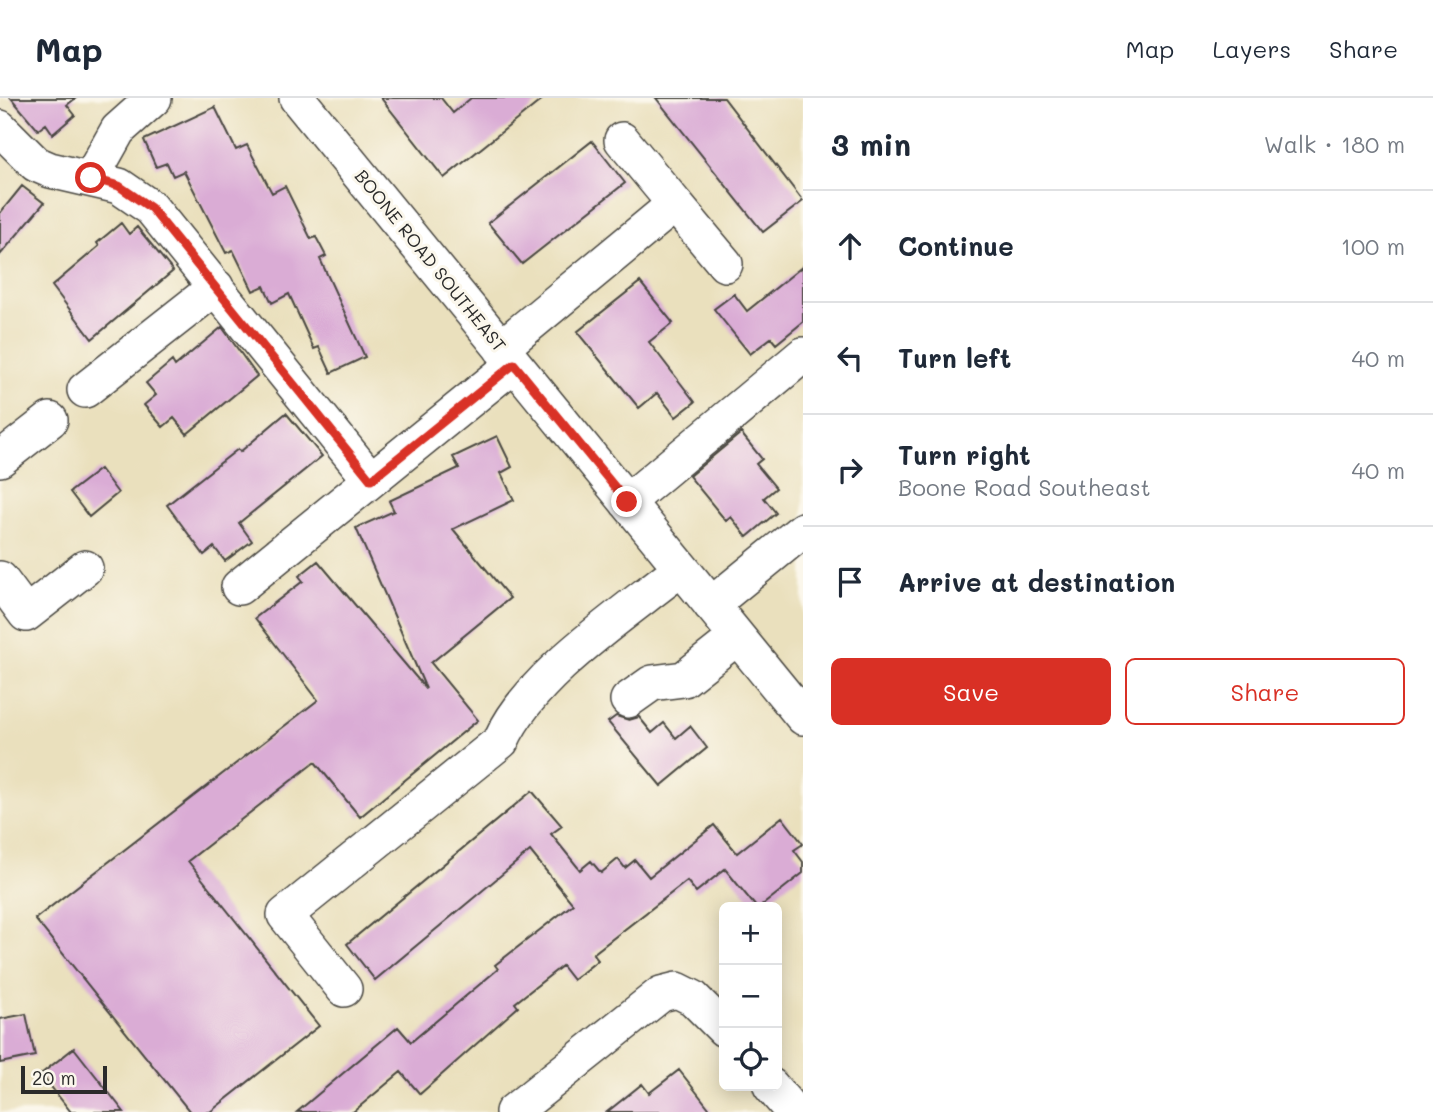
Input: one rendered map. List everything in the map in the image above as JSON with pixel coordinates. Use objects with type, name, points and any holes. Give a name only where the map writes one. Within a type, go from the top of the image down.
[{"type":"street","points":[[91,178],[118,130],[154,98]]},
{"type":"street","name":"BOONE ROAD SOUTHEAST","points":[[297,98],[803,718]]},
{"type":"street","points":[[0,128],[36,164],[50,170],[119,186],[151,208],[371,480]]},
{"type":"street","points":[[622,140],[725,264]]},
{"type":"street","points":[[239,587],[371,480],[675,204]]},
{"type":"street","points":[[85,390],[216,287]]},
{"type":"street","points":[[627,502],[803,355]]},
{"type":"street","points":[[0,459],[50,420]]},
{"type":"street","points":[[711,605],[803,530]]},
{"type":"street","points":[[0,579],[26,614],[85,568]]},
{"type":"street","points":[[344,989],[285,915],[500,741],[509,722],[556,669],[681,568]]},
{"type":"street","points":[[628,700],[652,683],[684,679],[737,637]]},
{"type":"street","points":[[513,1112],[661,993],[677,990],[702,1005],[722,1028]]},
{"type":"street","points":[[775,1091],[793,1112]]},
{"type":"building","points":[[11,98],[76,98],[67,105],[75,115],[53,134],[46,124],[38,130]]},
{"type":"building","points":[[381,98],[441,98],[453,113],[471,98],[544,98],[444,178]]},
{"type":"building","points":[[656,98],[724,98],[803,201],[763,232]]},
{"type":"building","points":[[215,107],[236,150],[247,145],[272,193],[285,186],[311,239],[316,237],[326,256],[320,259],[365,357],[331,373],[319,347],[314,349],[289,294],[272,303],[264,286],[253,291],[233,250],[226,253],[184,171],[173,176],[167,163],[156,167],[144,140]]},
{"type":"building","points":[[592,141],[625,183],[522,264],[488,223]]},
{"type":"building","points":[[22,186],[44,203],[0,255],[0,213]]},
{"type":"building","points":[[121,223],[129,234],[137,227],[173,271],[92,339],[52,286],[99,246],[97,243]]},
{"type":"building","points":[[803,266],[803,322],[776,344],[771,338],[750,354],[714,309],[734,294],[747,311]]},
{"type":"building","points":[[640,282],[673,323],[649,342],[695,402],[676,417],[657,393],[639,408],[577,332]]},
{"type":"building","points":[[222,327],[257,376],[187,434],[174,418],[163,427],[144,405],[156,395],[146,383],[172,361],[175,366]]},
{"type":"building","points":[[286,413],[322,456],[239,523],[252,541],[225,561],[214,547],[204,555],[167,505],[238,449],[240,452]]},
{"type":"building","points":[[741,433],[762,459],[756,464],[776,488],[764,498],[776,513],[747,537],[731,517],[726,521],[689,476]]},
{"type":"building","points":[[497,436],[512,467],[501,473],[514,500],[453,529],[510,598],[431,663],[478,720],[360,817],[315,762],[188,861],[319,1026],[210,1112],[190,1112],[35,919],[318,700],[255,618],[303,581],[299,576],[318,561],[426,689],[356,528],[394,511],[389,501],[459,468],[453,457]]},
{"type":"building","points":[[100,469],[118,493],[89,517],[70,492]]},
{"type":"building","points":[[616,716],[629,720],[639,717],[652,733],[664,723],[676,738],[690,726],[707,748],[661,786],[608,722]]},
{"type":"building","points":[[532,791],[562,826],[551,834],[580,870],[591,861],[601,873],[618,859],[625,868],[635,860],[649,877],[714,825],[737,853],[782,817],[803,844],[794,850],[803,862],[803,873],[766,902],[752,902],[725,869],[696,892],[687,881],[593,954],[598,960],[573,980],[562,966],[515,1003],[518,1007],[420,1094],[401,1072],[353,1112],[297,1112],[398,1027],[411,1042],[498,969],[495,965],[573,904],[530,851],[375,980],[347,944]]},
{"type":"building","points":[[26,1014],[35,1056],[0,1063],[0,1019]]},
{"type":"building","points":[[74,1048],[124,1112],[71,1112],[41,1074]]},
{"type":"building","points":[[679,1070],[712,1112],[607,1112],[642,1084],[649,1093]]},
{"type":"route","points":[[91,178],[119,186],[151,208],[371,480],[514,364],[627,502]]}]
